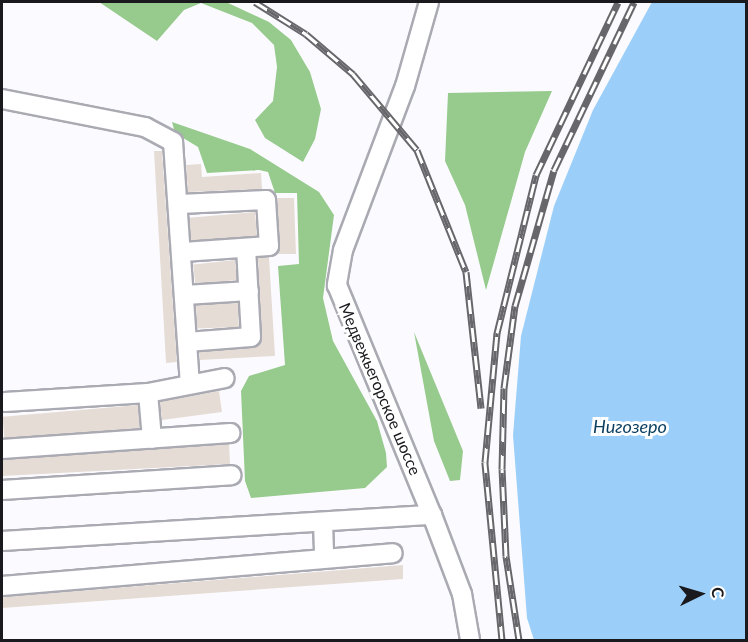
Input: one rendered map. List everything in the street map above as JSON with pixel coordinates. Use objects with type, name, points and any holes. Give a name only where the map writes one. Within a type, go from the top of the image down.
[{"type":"street","name":"Медвежьегорское шоссе","points":[[429,2],[405,86],[343,250],[337,285],[432,515],[462,594],[471,640]]},
{"type":"street","points":[[2,99],[145,127],[173,142],[180,204],[190,383]]},
{"type":"street","points":[[180,204],[266,200],[269,246],[183,252]]},
{"type":"street","points":[[187,342],[251,337],[246,248]]},
{"type":"street","points":[[185,295],[249,291]]},
{"type":"street","points":[[5,402],[148,393],[225,378]]},
{"type":"street","points":[[148,393],[152,439]]},
{"type":"street","points":[[2,449],[230,433]]},
{"type":"street","points":[[2,490],[232,475]]},
{"type":"street","points":[[2,541],[432,515]]},
{"type":"street","points":[[322,523],[324,558]]},
{"type":"street","points":[[2,586],[393,553]]},
{"type":"green space","points":[[99,2],[226,2],[269,22],[291,40],[310,72],[321,109],[315,139],[303,162],[265,138],[255,120],[273,101],[277,67],[274,45],[252,23],[201,3],[184,10],[157,41]]},
{"type":"green space","points":[[552,91],[525,152],[486,290],[465,205],[445,161],[448,93]]},
{"type":"green space","points":[[172,122],[250,149],[319,192],[334,215],[323,298],[333,341],[377,421],[386,453],[387,467],[365,488],[251,498],[245,481],[241,391],[249,376],[285,365],[278,266],[299,264],[297,193],[275,193],[268,172],[259,170],[207,173],[198,147],[175,133]]},
{"type":"green space","points":[[414,332],[463,451],[460,480],[450,481],[434,441]]},
{"type":"water","name":"Нигозеро","points":[[652,2],[746,2],[746,640],[534,640],[527,618],[513,435],[521,336],[554,206],[593,110]]},
{"type":"building","points":[[154,151],[162,151],[177,362],[166,363]]},
{"type":"building","points":[[201,164],[202,177],[261,173],[262,189],[188,192],[186,165]]},
{"type":"building","points":[[277,198],[294,198],[296,254],[276,254]]},
{"type":"building","points":[[255,212],[257,236],[191,242],[189,218]]},
{"type":"building","points":[[269,257],[275,356],[200,360],[199,352],[252,348],[261,342],[258,258]]},
{"type":"building","points":[[235,260],[237,280],[195,284],[193,264]]},
{"type":"building","points":[[238,303],[239,327],[197,328],[196,304]]},
{"type":"building","points":[[219,391],[222,412],[162,420],[160,402]]},
{"type":"building","points":[[138,405],[140,428],[5,440],[3,417]]},
{"type":"building","points":[[229,444],[230,464],[2,476],[2,456]]},
{"type":"building","points":[[403,565],[403,579],[2,608],[2,597]]},
{"type":"railway","points":[[255,2],[306,34],[353,74],[417,150],[466,272],[481,408]]},
{"type":"railway","points":[[502,640],[485,462],[497,333],[536,175],[618,2]]},
{"type":"railway","points":[[519,640],[506,556],[502,469],[504,388],[515,306],[554,170],[634,2]]}]
